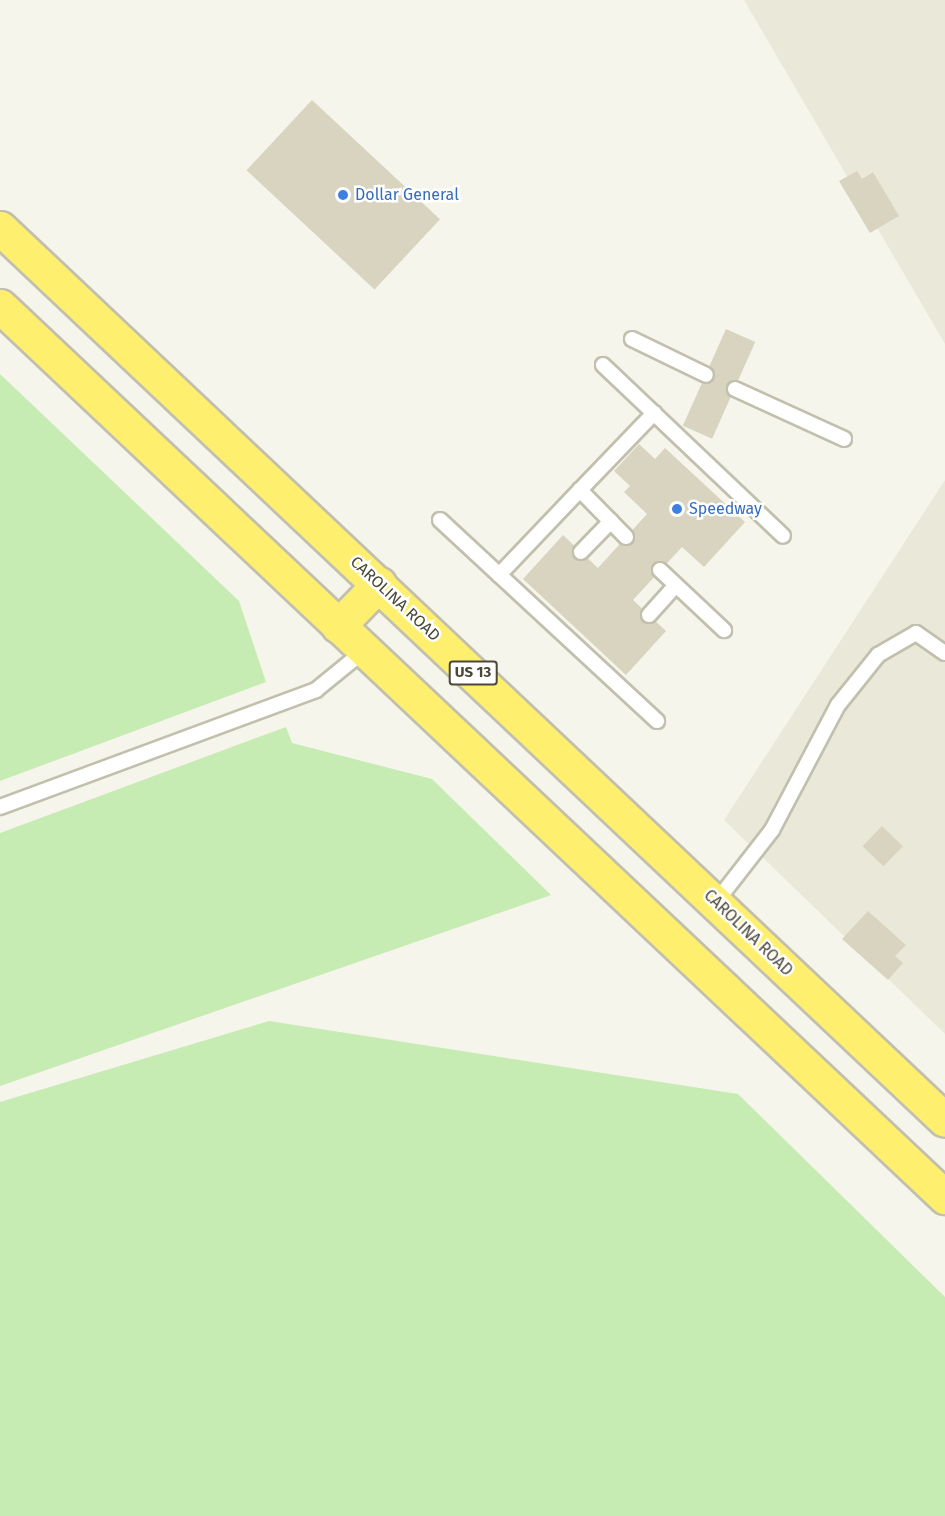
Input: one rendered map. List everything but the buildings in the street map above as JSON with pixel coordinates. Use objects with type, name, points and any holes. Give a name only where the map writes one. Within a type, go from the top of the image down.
[{"type":"highway","name":"CAROLINA ROAD","points":[[0,228],[945,1120]]},
{"type":"highway","points":[[0,306],[945,1197]]},
{"type":"highway","points":[[339,626],[379,584]]},
{"type":"lane","points":[[632,339],[706,375]]},
{"type":"lane","points":[[603,365],[783,536]]},
{"type":"lane","points":[[735,389],[844,439]]},
{"type":"lane","points":[[499,575],[654,413]]},
{"type":"lane","points":[[579,490],[626,537]]},
{"type":"lane","points":[[440,520],[499,575],[535,600],[572,633],[604,663],[657,721]]},
{"type":"lane","points":[[581,552],[611,521]]},
{"type":"lane","points":[[660,570],[724,630]]},
{"type":"lane","points":[[649,615],[676,585]]},
{"type":"lane","points":[[716,902],[772,830],[838,705],[878,655],[916,633],[945,653]]},
{"type":"lane","points":[[0,807],[316,690],[365,650]]},
{"type":"shaded area","points":[[744,0],[945,0],[945,344]]},
{"type":"shaded area","points":[[945,480],[945,1034],[724,820]]},
{"type":"green space","points":[[0,374],[239,601],[266,682],[0,781]]},
{"type":"green space","points":[[286,727],[292,743],[432,779],[551,895],[0,1086],[0,833]]},
{"type":"green space","points":[[269,1021],[738,1094],[945,1297],[945,1516],[0,1516],[0,1102]]},
{"type":"place","name":"Dollar General","points":[[343,195]]},
{"type":"place","name":"Speedway","points":[[677,509]]}]
